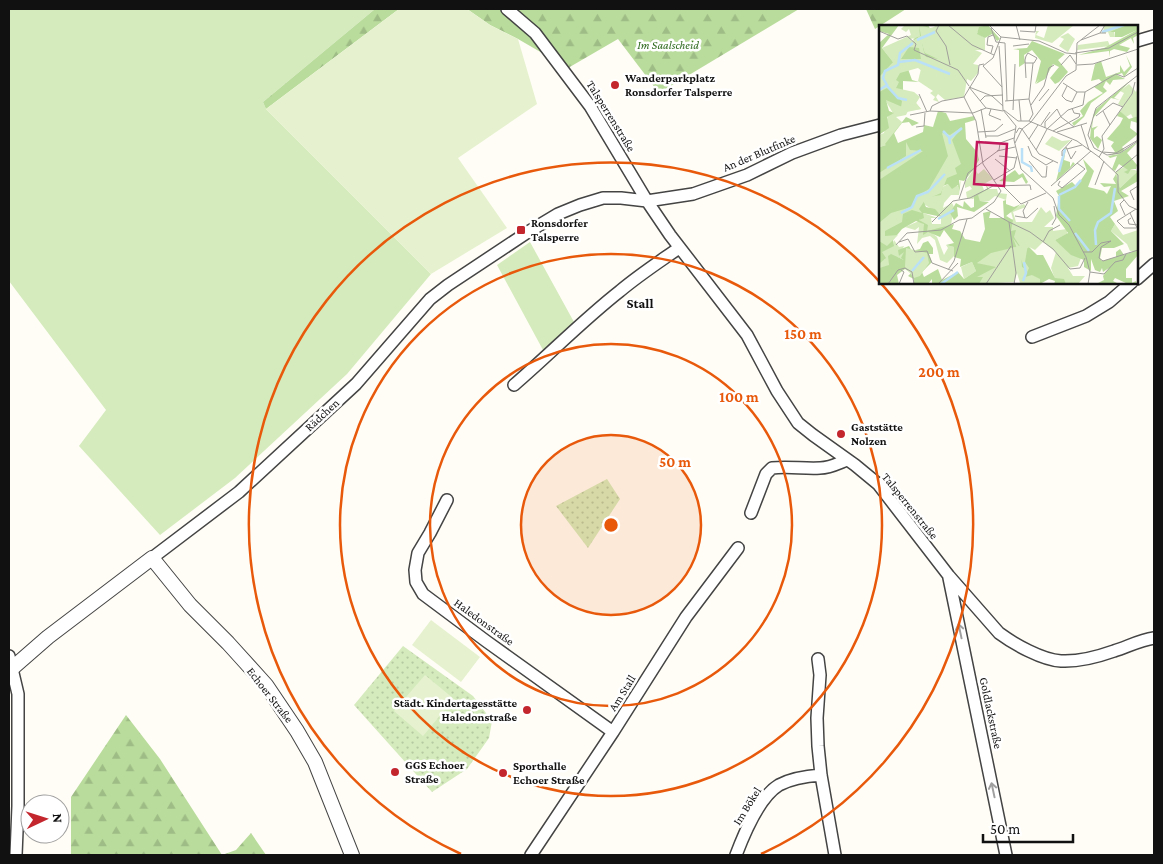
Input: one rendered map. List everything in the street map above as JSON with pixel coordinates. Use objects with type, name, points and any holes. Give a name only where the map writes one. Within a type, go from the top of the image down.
[{"type":"street","name":"Talsperrenstraße","points":[[507,9],[535,33],[590,106],[647,201],[679,248],[747,335],[777,391],[798,423],[878,484],[949,576],[999,633],[1019,646],[1050,659],[1060,661],[1087,659],[1154,638]]},
{"type":"street","points":[[1138,42],[1154,36]]},
{"type":"street","name":"An der Blutfinke","points":[[647,201],[693,194],[747,175],[792,153],[841,135],[879,124]]},
{"type":"street","name":"Rädchen","points":[[10,665],[232,498],[356,384],[430,299],[448,285],[558,214],[603,198],[647,201]]},
{"type":"street","points":[[514,385],[620,291],[679,248]]},
{"type":"street","points":[[1138,277],[1154,264]]},
{"type":"street","points":[[1032,337],[1086,316],[1109,302],[1130,284]]},
{"type":"street","points":[[751,513],[766,474],[772,468],[786,466],[827,468],[847,460]]},
{"type":"street","name":"Haledonstraße","points":[[447,500],[418,553],[415,570],[416,582],[424,594],[486,642],[614,732]]},
{"type":"street","name":"Am Stall","points":[[531,855],[614,732],[686,618],[738,548]]},
{"type":"street","name":"Echoer Straße","points":[[152,558],[190,605],[228,643],[266,686],[297,730],[315,762],[352,855]]},
{"type":"street","name":"Goldlackstraße","points":[[949,576],[1006,855]]},
{"type":"street","points":[[818,659],[820,675],[817,718],[821,775],[835,855]]},
{"type":"street","points":[[10,665],[18,694],[13,806],[16,855]]},
{"type":"street","name":"Im Bökel","points":[[736,855],[753,818],[772,791],[787,782],[821,775]]},
{"type":"green space","points":[[9,9],[375,9],[263,102],[266,109],[431,274],[347,374],[235,478],[160,535],[79,446],[106,410],[9,281]]},
{"type":"green space","points":[[375,9],[399,9],[266,109],[263,102]]},
{"type":"green space","points":[[399,9],[467,9],[490,25],[518,39],[537,104],[458,158],[507,228],[431,274],[266,109]]},
{"type":"green space","name":"Im Saalscheid","points":[[467,9],[799,9],[659,93],[618,39],[568,68],[490,25]]},
{"type":"green space","points":[[866,9],[906,9],[879,25],[875,29]]},
{"type":"green space","points":[[530,242],[574,322],[543,350],[497,265]]},
{"type":"green space","points":[[607,479],[620,499],[588,548],[556,506]]},
{"type":"green space","points":[[431,620],[480,657],[461,682],[412,645]]},
{"type":"green space","points":[[403,646],[473,696],[492,721],[489,738],[467,769],[432,792],[354,705]]},
{"type":"green space","points":[[425,675],[454,699],[423,736],[394,711]]},
{"type":"green space","points":[[126,715],[160,759],[222,855],[71,855],[71,797]]},
{"type":"green space","points":[[251,833],[266,855],[222,855],[236,850]]},
{"type":"place","name":"Wanderparkplatz Ronsdorfer Talsperre","points":[[615,85]]},
{"type":"place","name":"Ronsdorfer Talsperre","points":[[521,230]]},
{"type":"place","name":"Gaststätte Nolzen","points":[[841,434]]},
{"type":"place","name":"Städt. Kindertagesstätte Haledonstraße","points":[[527,710]]},
{"type":"place","name":"GGS Echoer Straße","points":[[395,772]]},
{"type":"place","name":"Sporthalle Echoer Straße","points":[[503,773]]},
{"type":"district","name":"Stall","points":[[640,303]]}]
